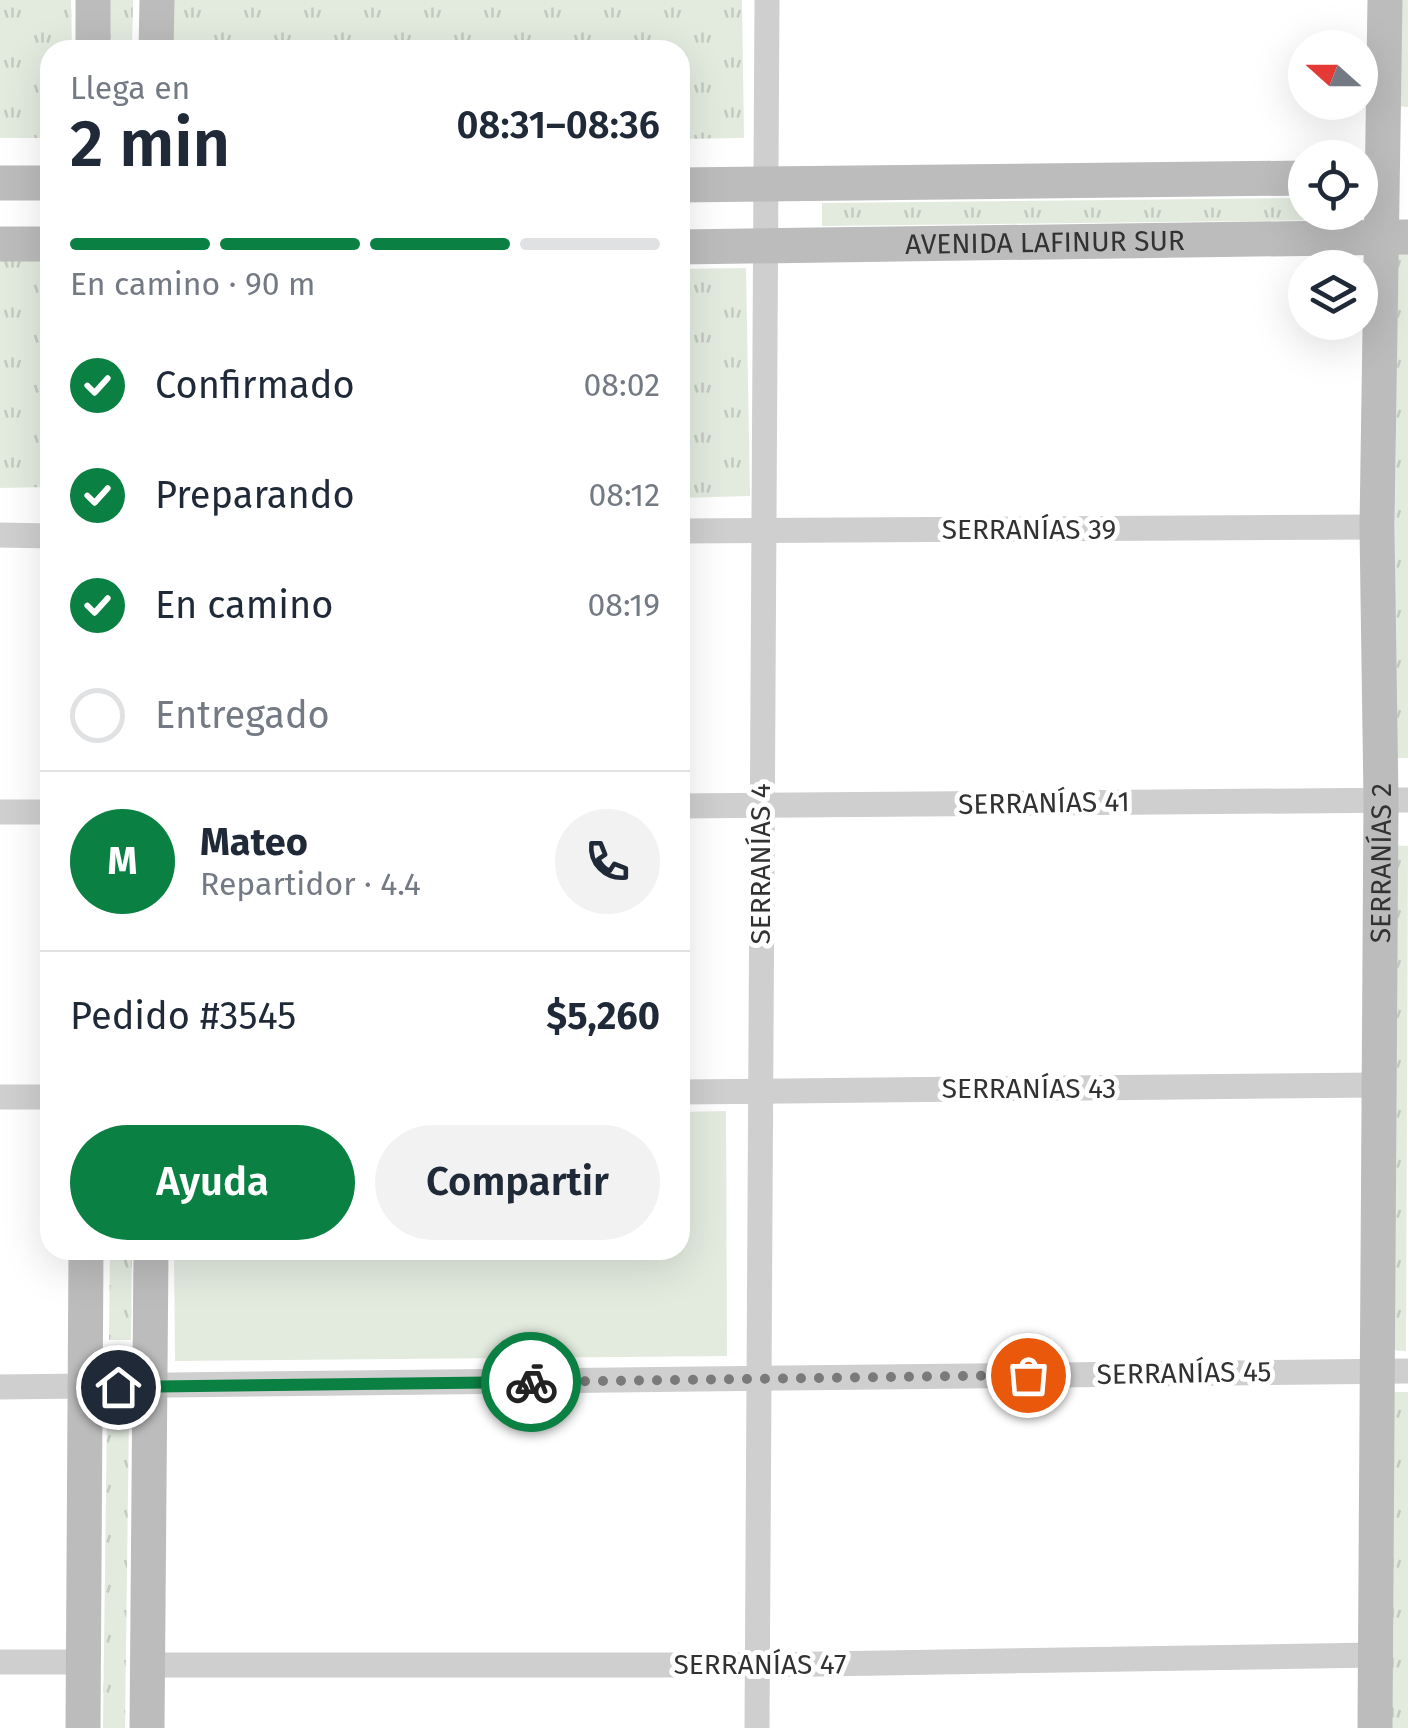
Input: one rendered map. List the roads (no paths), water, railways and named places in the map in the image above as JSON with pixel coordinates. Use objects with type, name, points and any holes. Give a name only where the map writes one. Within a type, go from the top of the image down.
[{"type":"street","points":[[93,0],[93,40]]},
{"type":"street","points":[[156,40],[157,0]]},
{"type":"street","name":"SERRANÍAS 4","points":[[756,1728],[766,0]]},
{"type":"street","name":"SERRANÍAS 2","points":[[1375,1728],[1374,1655],[1392,1370],[1377,1085],[1394,800],[1378,526],[1395,238],[1384,177],[1384,0]]},
{"type":"street","points":[[690,185],[1288,178]]},
{"type":"street","points":[[0,182],[40,183]]},
{"type":"street","name":"AVENIDA LAFINUR SUR","points":[[690,246],[1395,238]]},
{"type":"street","points":[[0,244],[40,244]]},
{"type":"street","name":"SERRANÍAS 39","points":[[690,531],[1378,526]]},
{"type":"street","points":[[0,536],[40,536]]},
{"type":"street","name":"SERRANÍAS 41","points":[[690,806],[1394,800]]},
{"type":"street","points":[[0,812],[40,812]]},
{"type":"street","name":"SERRANÍAS 43","points":[[690,1092],[1377,1085]]},
{"type":"street","points":[[0,1097],[40,1097]]},
{"type":"street","points":[[83,1728],[86,1260]]},
{"type":"street","points":[[146,1728],[151,1260]]},
{"type":"street","name":"SERRANÍAS 45","points":[[0,1387],[1392,1370]]},
{"type":"street","name":"SERRANÍAS 47","points":[[147,1666],[757,1664],[1374,1655]]},
{"type":"street","points":[[0,1662],[83,1662]]}]
